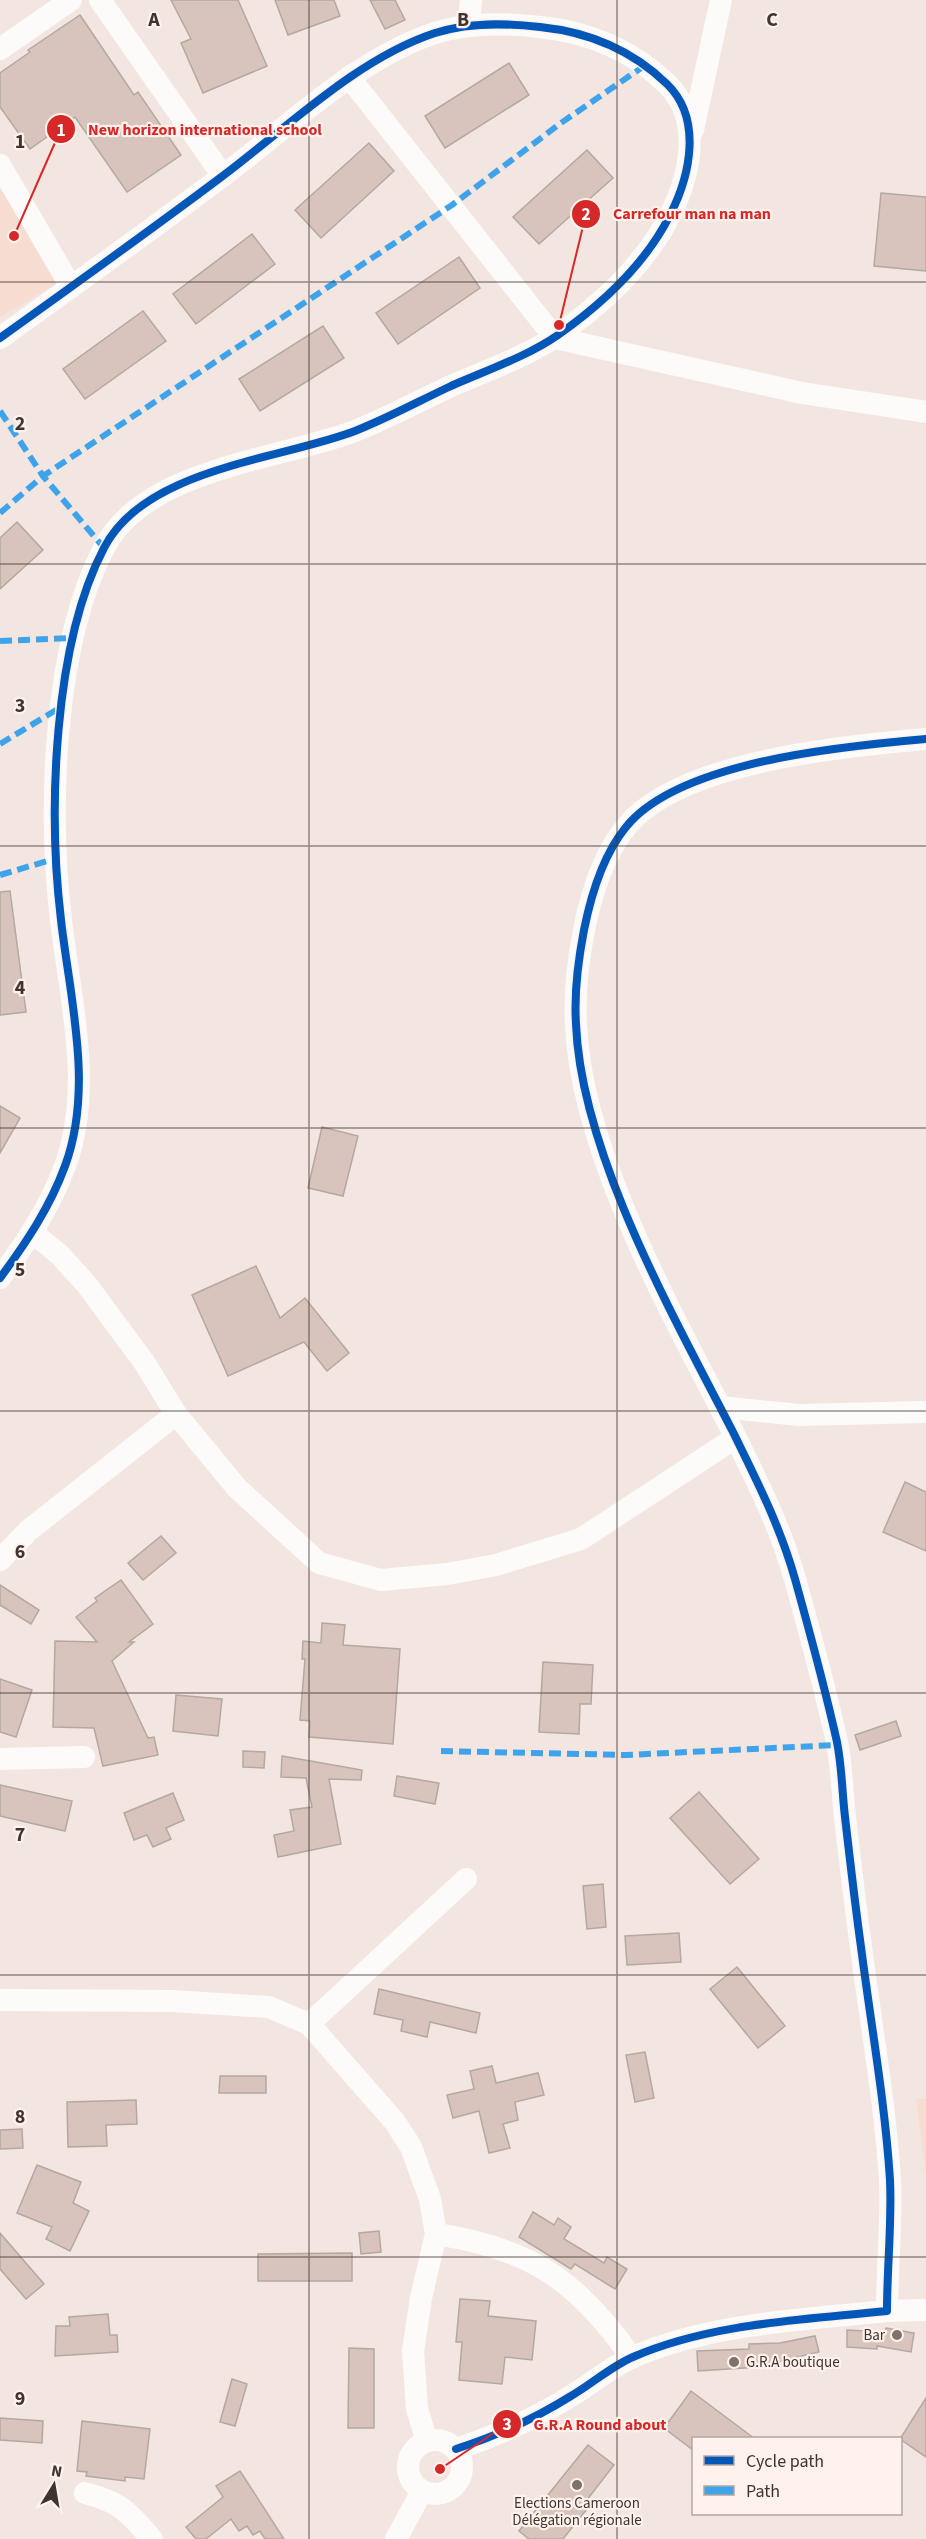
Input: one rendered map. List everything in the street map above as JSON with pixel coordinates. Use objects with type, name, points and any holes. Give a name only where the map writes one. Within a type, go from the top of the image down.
[{"type":"street","points":[[0,49],[71,0]]},
{"type":"street","points":[[100,0],[223,176]]},
{"type":"street","points":[[470,25],[471,0]]},
{"type":"street","points":[[0,1278],[33,1233],[66,1163],[77,1112],[78,1065],[54,859],[56,769],[62,707],[73,638],[104,548],[122,521],[149,501],[186,482],[354,431],[555,338],[624,280],[670,215],[684,177],[721,0]]},
{"type":"street","points":[[0,338],[223,176],[349,77],[433,33],[470,25],[508,23],[583,34],[613,45],[647,64],[676,93],[693,130]]},
{"type":"street","points":[[349,77],[555,338],[802,393],[926,412]]},
{"type":"street","points":[[0,165],[71,287]]},
{"type":"street","points":[[887,2311],[890,2181],[882,2093],[860,1946],[837,1745],[782,1536],[749,1461],[735,1438],[647,1260],[596,1133],[584,1082],[576,1025],[578,960],[587,915],[599,877],[614,845],[629,823],[659,799],[702,777],[737,767],[803,755],[926,739]]},
{"type":"street","points":[[33,1233],[60,1255],[87,1285],[144,1362],[176,1414],[237,1488],[319,1563],[381,1580],[447,1574],[496,1565],[581,1539],[735,1438]]},
{"type":"street","points":[[720,1407],[799,1415],[926,1412]]},
{"type":"street","points":[[0,1560],[28,1531],[176,1414]]},
{"type":"street","points":[[0,1760],[84,1757]]},
{"type":"street","points":[[309,2024],[466,1879]]},
{"type":"street","points":[[0,2000],[172,2001],[269,2007],[309,2024],[361,2086],[376,2099],[411,2148],[430,2199],[436,2234],[421,2298],[413,2351],[417,2409],[427,2441]]},
{"type":"street","points":[[436,2234],[496,2246],[536,2263],[577,2294],[608,2324],[632,2358]]},
{"type":"street","points":[[456,2449],[489,2439],[533,2418],[632,2358],[703,2336],[790,2322],[887,2311],[926,2310]]},
{"type":"street","points":[[427,2441],[447,2442],[456,2449],[461,2458],[459,2479],[443,2493],[433,2494],[423,2491],[409,2475],[410,2454],[427,2441]]},
{"type":"street","points":[[396,2539],[423,2491]]},
{"type":"street","points":[[85,2493],[115,2502],[152,2539]]},
{"type":"shaded area","points":[[0,188],[58,283],[0,317]]},
{"type":"shaded area","points":[[916,2099],[926,2099],[926,2174]]},
{"type":"building","points":[[171,0],[238,0],[267,66],[203,93],[181,43],[191,39]]},
{"type":"building","points":[[275,0],[334,0],[340,16],[288,35]]},
{"type":"building","points":[[370,0],[395,0],[405,20],[385,29]]},
{"type":"building","points":[[80,15],[134,95],[138,92],[181,155],[127,192],[75,117],[30,149],[0,107],[0,73],[30,52],[28,50]]},
{"type":"building","points":[[509,63],[529,95],[445,148],[425,116]]},
{"type":"building","points":[[369,143],[394,171],[321,238],[295,210]]},
{"type":"building","points":[[587,150],[613,178],[539,244],[513,217]]},
{"type":"building","points":[[881,193],[926,197],[926,271],[874,266]]},
{"type":"building","points":[[252,234],[275,264],[196,324],[173,294]]},
{"type":"building","points":[[459,257],[480,288],[398,344],[376,313]]},
{"type":"building","points":[[143,311],[166,341],[85,399],[63,369]]},
{"type":"building","points":[[323,326],[344,358],[260,411],[239,379]]},
{"type":"building","points":[[17,522],[43,550],[0,589],[0,538]]},
{"type":"building","points":[[10,891],[26,1012],[0,1015],[0,892]]},
{"type":"building","points":[[0,1106],[20,1118],[0,1153]]},
{"type":"building","points":[[322,1127],[358,1136],[343,1196],[308,1188]]},
{"type":"building","points":[[256,1266],[280,1318],[305,1298],[349,1353],[327,1371],[304,1342],[228,1376],[192,1295]]},
{"type":"building","points":[[905,1482],[926,1492],[926,1551],[883,1532]]},
{"type":"building","points":[[161,1536],[176,1553],[143,1580],[128,1563]]},
{"type":"building","points":[[121,1580],[153,1624],[129,1642],[134,1642],[112,1661],[148,1738],[154,1737],[158,1755],[103,1766],[94,1728],[53,1727],[55,1641],[97,1642],[76,1617],[97,1601],[95,1598]]},
{"type":"building","points":[[0,1585],[39,1610],[31,1624],[0,1605]]},
{"type":"building","points":[[322,1623],[345,1625],[343,1645],[400,1649],[393,1744],[309,1737],[310,1721],[300,1720],[305,1659],[302,1659],[303,1641],[321,1643]]},
{"type":"building","points":[[543,1662],[593,1665],[591,1704],[580,1704],[579,1734],[539,1732]]},
{"type":"building","points":[[0,1679],[32,1690],[16,1737],[0,1732]]},
{"type":"building","points":[[176,1695],[222,1699],[218,1736],[173,1731]]},
{"type":"building","points":[[896,1721],[901,1736],[860,1750],[855,1735]]},
{"type":"building","points":[[243,1751],[265,1752],[264,1768],[243,1767]]},
{"type":"building","points":[[282,1756],[362,1770],[361,1780],[329,1779],[341,1844],[278,1857],[274,1835],[294,1831],[290,1810],[312,1807],[306,1778],[281,1777]]},
{"type":"building","points":[[397,1776],[439,1783],[435,1804],[394,1796]]},
{"type":"building","points":[[0,1785],[72,1801],[65,1831],[0,1816]]},
{"type":"building","points":[[699,1792],[759,1859],[730,1884],[670,1818]]},
{"type":"building","points":[[173,1793],[184,1820],[166,1828],[171,1839],[153,1847],[147,1835],[134,1840],[124,1813]]},
{"type":"building","points":[[603,1884],[606,1927],[587,1929],[583,1886]]},
{"type":"building","points":[[679,1933],[681,1962],[627,1965],[625,1936]]},
{"type":"building","points":[[737,1967],[785,2026],[758,2048],[710,1989]]},
{"type":"building","points":[[379,1989],[480,2013],[476,2033],[430,2022],[427,2037],[401,2031],[403,2020],[374,2014]]},
{"type":"building","points":[[645,2052],[654,2098],[635,2102],[626,2055]]},
{"type":"building","points":[[492,2066],[496,2083],[538,2073],[544,2095],[515,2102],[518,2120],[503,2124],[510,2148],[489,2153],[479,2111],[453,2118],[447,2095],[474,2089],[470,2071]]},
{"type":"building","points":[[220,2076],[266,2076],[266,2093],[219,2093]]},
{"type":"building","points":[[136,2100],[137,2124],[106,2125],[107,2146],[68,2147],[67,2102]]},
{"type":"building","points":[[22,2129],[23,2148],[0,2149],[0,2130]]},
{"type":"building","points":[[37,2165],[81,2182],[73,2203],[89,2211],[70,2251],[46,2239],[52,2227],[17,2213]]},
{"type":"building","points":[[533,2212],[554,2225],[558,2218],[571,2227],[564,2239],[604,2263],[607,2257],[627,2269],[615,2289],[575,2264],[571,2269],[519,2237]]},
{"type":"building","points":[[379,2231],[381,2252],[361,2254],[359,2233]]},
{"type":"building","points":[[0,2233],[44,2284],[26,2299],[0,2269]]},
{"type":"building","points":[[352,2253],[352,2281],[258,2281],[258,2254]]},
{"type":"building","points":[[460,2299],[490,2301],[488,2316],[536,2321],[532,2360],[505,2357],[502,2384],[459,2380],[462,2342],[456,2342]]},
{"type":"building","points":[[108,2314],[110,2335],[117,2335],[118,2352],[55,2356],[56,2326],[70,2326],[69,2317]]},
{"type":"building","points":[[886,2328],[914,2333],[911,2352],[877,2346],[877,2349],[847,2347],[847,2330],[885,2332]]},
{"type":"building","points":[[815,2336],[819,2352],[777,2362],[777,2366],[698,2371],[697,2351],[749,2349],[749,2344],[780,2343]]},
{"type":"building","points":[[349,2348],[374,2349],[374,2428],[348,2428]]},
{"type":"building","points":[[232,2379],[247,2384],[235,2426],[220,2422]]},
{"type":"building","points":[[691,2391],[752,2437],[692,2437],[692,2449],[664,2428]]},
{"type":"building","points":[[926,2398],[926,2457],[902,2440],[901,2437]]},
{"type":"building","points":[[0,2418],[43,2421],[42,2443],[0,2440]]},
{"type":"building","points":[[82,2421],[150,2429],[144,2479],[125,2477],[125,2481],[86,2476],[87,2472],[77,2471]]},
{"type":"building","name":"Elections Cameroon Délégation régionale","points":[[588,2445],[614,2465],[583,2505],[587,2509],[563,2539],[529,2539],[519,2531]]},
{"type":"building","points":[[240,2471],[284,2539],[265,2539],[260,2531],[253,2535],[247,2526],[239,2531],[231,2519],[206,2539],[196,2539],[186,2527],[223,2497],[216,2486]]},
{"type":"marked path","points":[[0,513],[43,476],[452,205],[561,123],[647,64]]},
{"type":"marked path","points":[[0,411],[43,476],[104,548]]},
{"type":"marked path","points":[[0,641],[73,638]]},
{"type":"marked path","points":[[0,744],[61,707]]},
{"type":"marked path","points":[[0,875],[54,859]]},
{"type":"marked path","points":[[441,1751],[626,1755],[837,1745]]},
{"type":"cycle path","points":[[0,338],[193,198],[350,77],[377,60],[435,33],[474,25],[500,24],[558,29],[592,38],[624,52],[654,72],[678,98],[685,113],[689,130],[688,164],[677,199],[660,233],[649,250],[622,281],[591,310],[558,335],[520,356],[355,431],[216,470],[181,483],[150,500],[123,521],[104,548],[87,587],[74,632],[58,730],[55,780],[57,877],[74,1012],[79,1075],[74,1136],[65,1166],[52,1196],[37,1224],[0,1278]]},
{"type":"cycle path","points":[[456,2449],[501,2433],[557,2404],[625,2361],[663,2346],[725,2330],[887,2311],[890,2213],[888,2151],[837,1742],[795,1579],[775,1522],[733,1432],[659,1287],[612,1180],[594,1126],[582,1074],[576,1024],[576,1001],[578,965],[584,930],[599,876],[611,850],[626,827],[651,805],[684,786],[723,772],[766,761],[852,746],[926,739]]},
{"type":"place","name":"New horizon international school","points":[[14,236]]},
{"type":"place","name":"Carrefour man na man","points":[[559,325]]},
{"type":"place","name":"Bar","points":[[897,2335]]},
{"type":"place","name":"G.R.A boutique","points":[[734,2362]]},
{"type":"place","name":"G.R.A Round about","points":[[440,2469]]},
{"type":"place","name":"Elections Cameroon Délégation régionale","points":[[577,2485]]}]
